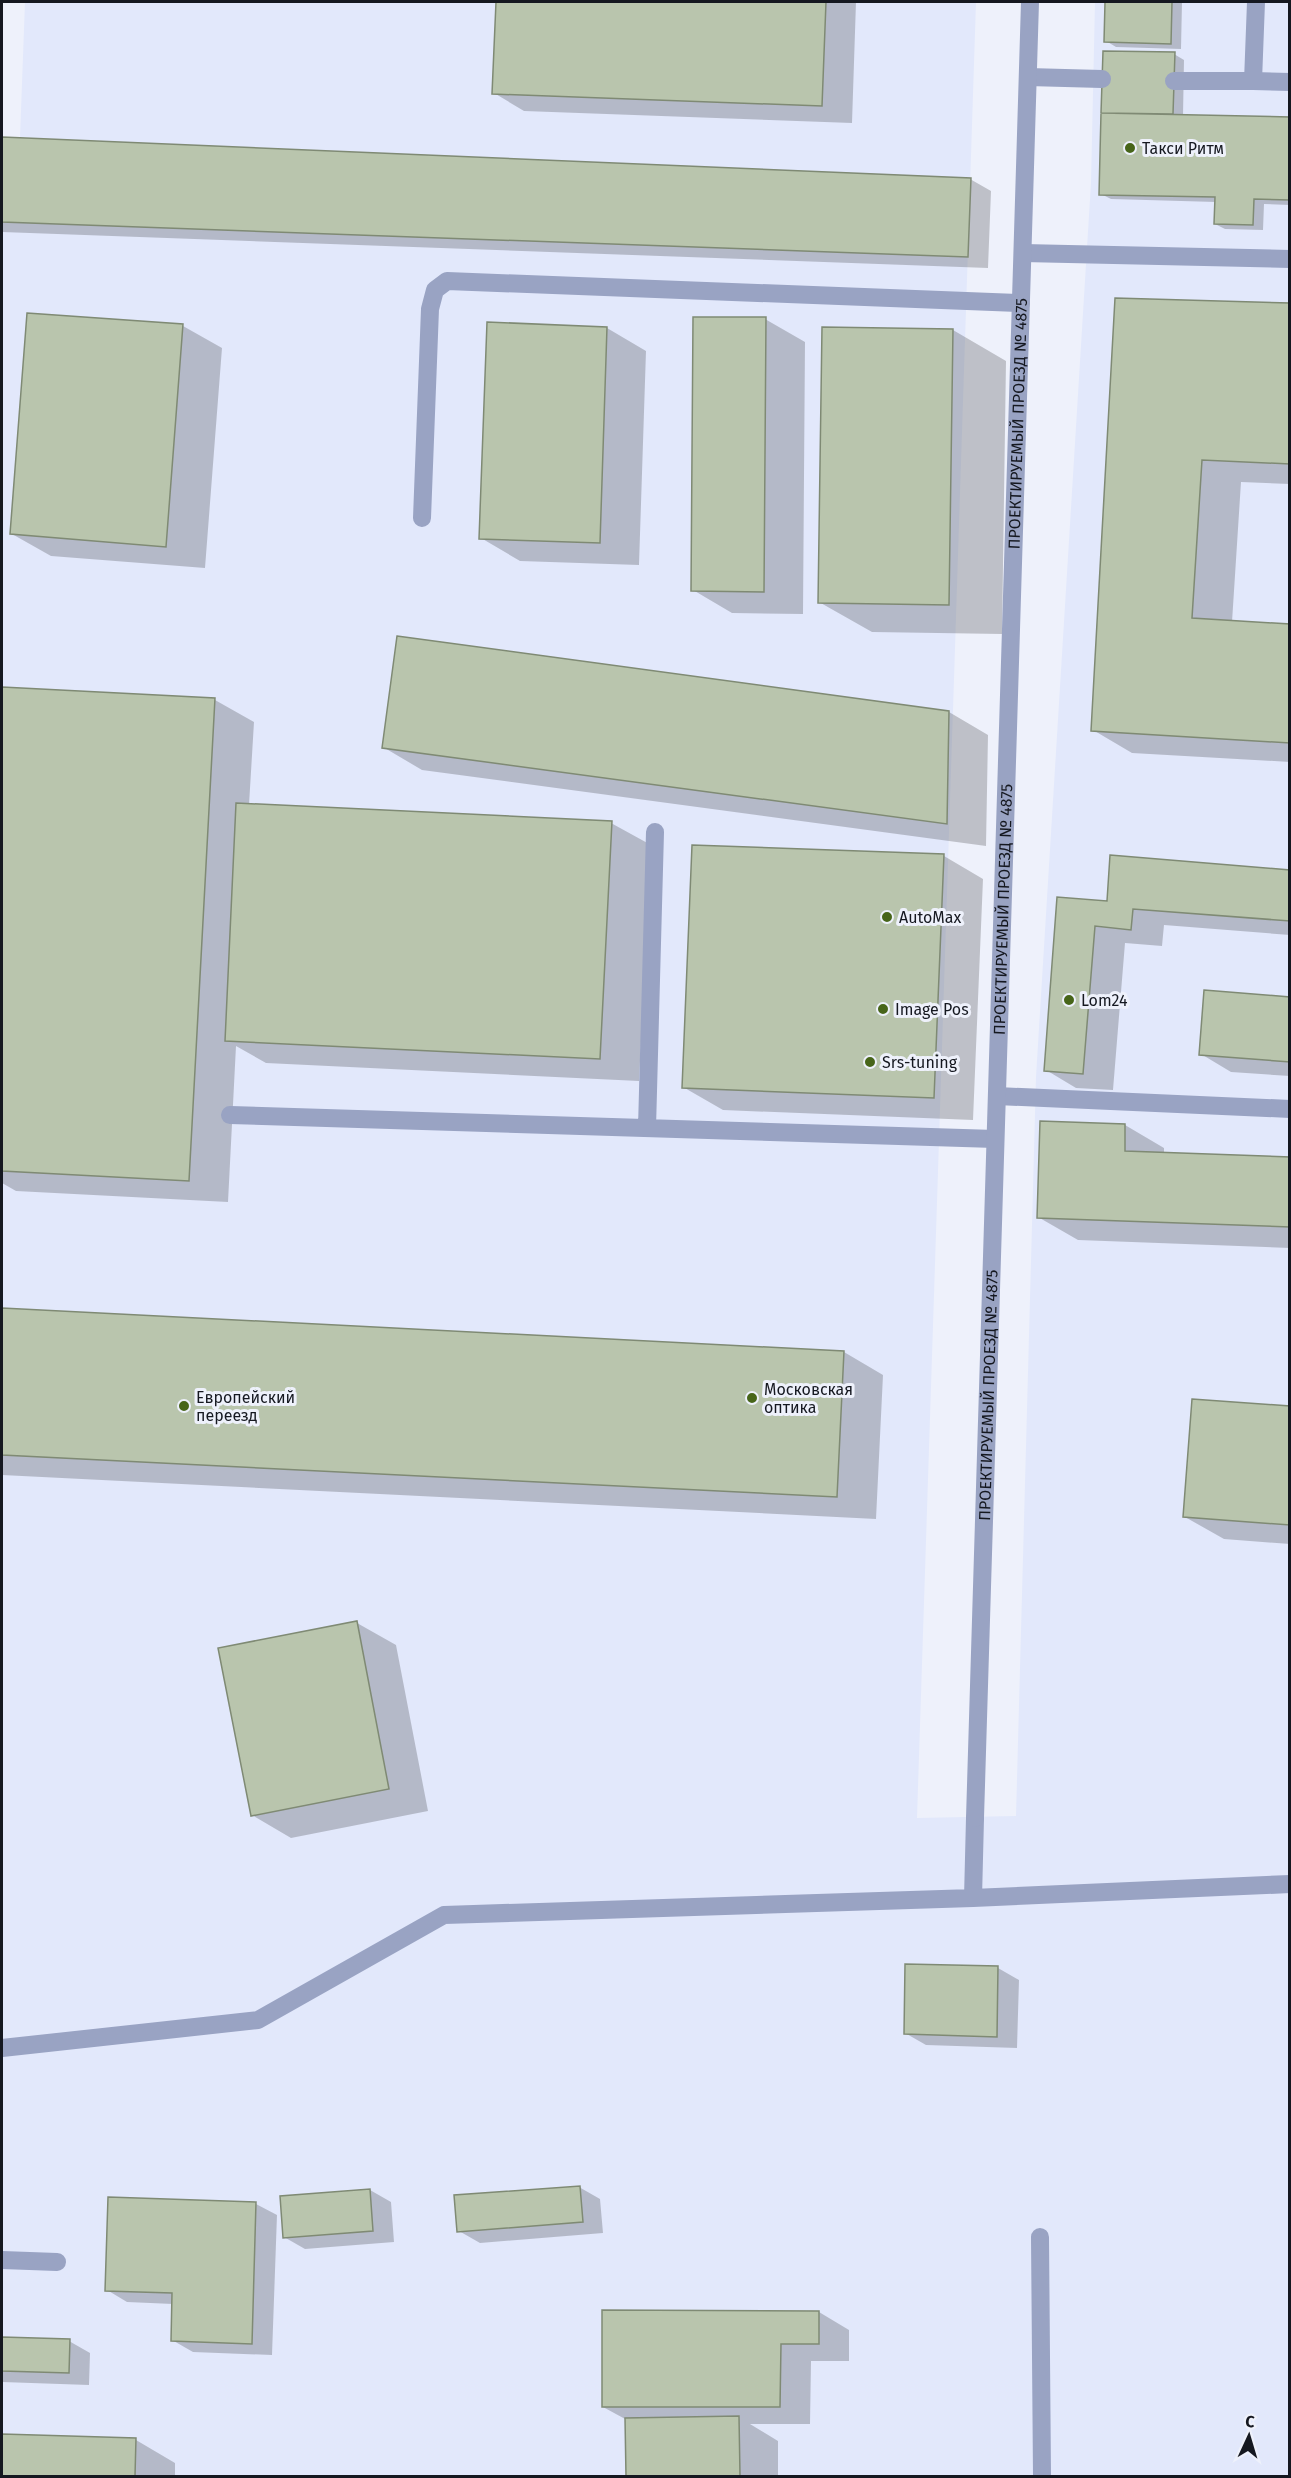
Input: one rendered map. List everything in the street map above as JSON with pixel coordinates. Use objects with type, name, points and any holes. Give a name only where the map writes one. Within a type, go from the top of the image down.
[{"type":"street","name":"ПРОЕКТИРУЕМЫЙ ПРОЕЗД № 4875","points":[[973,1898],[1030,2]]},
{"type":"street","points":[[1253,81],[1256,2]]},
{"type":"street","points":[[1028,77],[1102,79]]},
{"type":"street","points":[[1174,81],[1290,82]]},
{"type":"street","points":[[1023,253],[1290,259]]},
{"type":"street","points":[[422,518],[430,309],[435,290],[447,281],[1021,303]]},
{"type":"street","points":[[647,1128],[656,832]]},
{"type":"street","points":[[997,1096],[1290,1109]]},
{"type":"street","points":[[230,1115],[995,1139]]},
{"type":"street","points":[[2,2048],[258,2020],[444,1915],[973,1898],[1290,1884]]},
{"type":"street","points":[[1040,2237],[1041,2476]]},
{"type":"street","points":[[2,2260],[57,2262]]},
{"type":"shaded area","points":[[25,2],[976,2],[917,1818],[1016,1816],[1036,1077],[1091,183],[1095,2],[1289,2],[1289,2476],[2,2476],[2,137],[20,138]]},
{"type":"building","points":[[496,2],[826,2],[822,106],[492,94]]},
{"type":"building","points":[[1105,2],[1172,2],[1171,44],[1104,42]]},
{"type":"building","points":[[1103,51],[1175,52],[1173,114],[1101,113]]},
{"type":"building","points":[[1101,113],[1290,117],[1290,200],[1254,199],[1253,225],[1214,224],[1215,197],[1099,195]]},
{"type":"building","points":[[2,137],[971,178],[968,257],[2,222]]},
{"type":"building","points":[[1115,298],[1290,303],[1290,464],[1202,460],[1192,618],[1290,624],[1290,743],[1091,731]]},
{"type":"building","points":[[27,313],[183,324],[166,547],[10,534]]},
{"type":"building","points":[[693,317],[766,317],[764,592],[691,591]]},
{"type":"building","points":[[487,322],[607,327],[600,543],[479,539]]},
{"type":"building","points":[[822,327],[953,329],[949,605],[818,603]]},
{"type":"building","points":[[397,636],[949,711],[947,824],[382,748]]},
{"type":"building","points":[[2,687],[215,698],[189,1181],[2,1171]]},
{"type":"building","points":[[236,803],[612,821],[600,1059],[225,1041]]},
{"type":"building","points":[[692,845],[944,854],[934,1098],[682,1088]]},
{"type":"building","name":"Lom24","points":[[1110,855],[1290,870],[1290,921],[1133,909],[1131,930],[1095,926],[1083,1074],[1044,1071],[1057,897],[1107,901]]},
{"type":"building","points":[[1204,990],[1290,997],[1290,1062],[1199,1055]]},
{"type":"building","points":[[1040,1121],[1125,1124],[1125,1151],[1290,1157],[1290,1227],[1037,1218]]},
{"type":"building","points":[[2,1308],[844,1351],[837,1497],[2,1455]]},
{"type":"building","points":[[1192,1399],[1290,1406],[1290,1525],[1183,1517]]},
{"type":"building","points":[[357,1621],[389,1789],[251,1816],[218,1648]]},
{"type":"building","points":[[905,1964],[998,1966],[997,2037],[904,2034]]},
{"type":"building","points":[[580,2186],[583,2222],[457,2232],[454,2195]]},
{"type":"building","points":[[370,2189],[373,2231],[283,2238],[280,2196]]},
{"type":"building","points":[[108,2197],[256,2202],[252,2344],[171,2341],[172,2293],[105,2291]]},
{"type":"building","points":[[602,2310],[819,2311],[819,2344],[781,2344],[780,2407],[602,2407]]},
{"type":"building","points":[[2,2337],[70,2339],[69,2373],[2,2371]]},
{"type":"building","points":[[739,2416],[740,2476],[626,2476],[625,2418]]},
{"type":"building","points":[[2,2434],[136,2438],[135,2476],[2,2476]]},
{"type":"place","name":"Такси Ритм","points":[[1130,148]]},
{"type":"place","name":"AutoMax","points":[[887,917]]},
{"type":"place","name":"Lom24","points":[[1069,1000]]},
{"type":"place","name":"Image Pos","points":[[883,1009]]},
{"type":"place","name":"Srs-tuning","points":[[870,1062]]},
{"type":"place","name":"Московская оптика","points":[[752,1398]]},
{"type":"place","name":"Европейский переезд","points":[[184,1406]]}]
